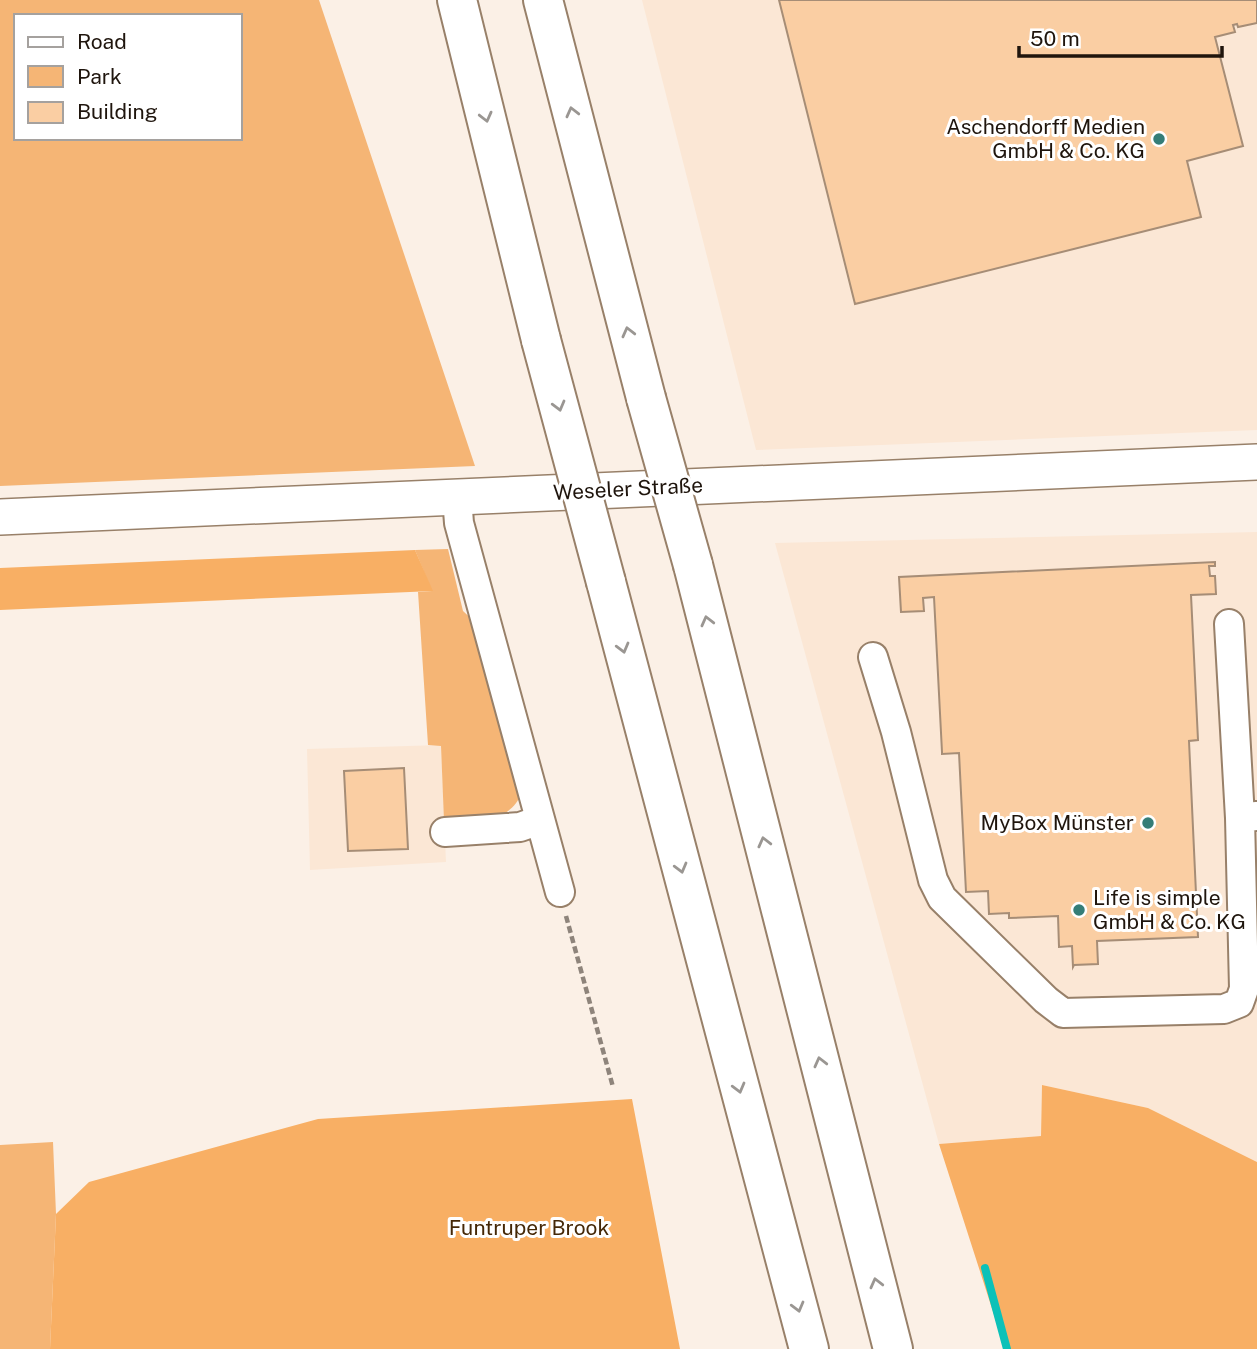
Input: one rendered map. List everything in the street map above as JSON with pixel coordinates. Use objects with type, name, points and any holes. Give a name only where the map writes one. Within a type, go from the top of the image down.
[{"type":"highway","points":[[457,0],[541,340],[809,1349]]},
{"type":"highway","points":[[543,0],[646,398],[693,565],[893,1349]]},
{"type":"main road","name":"Weseler Straße","points":[[0,517],[1257,462]]},
{"type":"lane","points":[[457,497],[459,523],[559,891]]},
{"type":"lane","points":[[873,657],[896,732],[933,880],[942,898],[1046,1000],[1063,1013],[1224,1009],[1239,1003],[1244,989],[1248,817],[1229,624]]},
{"type":"lane","points":[[445,832],[520,827],[540,820]]},
{"type":"path","points":[[559,891],[613,1087]]},
{"type":"shaded area","points":[[642,0],[1257,0],[1257,430],[756,450]]},
{"type":"shaded area","points":[[1257,532],[1257,1162],[1148,1108],[1042,1085],[1041,1136],[939,1144],[775,543]]},
{"type":"shaded area","points":[[441,745],[446,862],[310,870],[307,749]]},
{"type":"green space","points":[[0,0],[319,0],[475,466],[0,486]]},
{"type":"green space","points":[[448,549],[463,611],[476,623],[522,792],[509,811],[500,816],[478,820],[444,821],[441,746],[428,745],[418,592],[432,591],[415,550]]},
{"type":"green space","points":[[415,550],[433,591],[0,610],[0,568]]},
{"type":"green space","points":[[1042,1085],[1148,1108],[1257,1162],[1257,1349],[1005,1349],[939,1144],[1041,1136]]},
{"type":"green space","name":"Funtruper Brook","points":[[632,1099],[680,1349],[50,1349],[56,1214],[89,1182],[318,1119]]},
{"type":"green space","points":[[53,1142],[56,1214],[50,1349],[0,1349],[0,1145]]},
{"type":"building","points":[[779,0],[1257,0],[1257,23],[1238,27],[1237,24],[1233,25],[1235,32],[1215,37],[1243,146],[1187,161],[1201,217],[855,304]]},
{"type":"building","points":[[1215,562],[1215,566],[1209,566],[1210,576],[1215,576],[1216,594],[1191,595],[1198,740],[1189,741],[1198,937],[1097,941],[1098,964],[1073,967],[1072,946],[1059,947],[1058,916],[1009,918],[1009,913],[989,914],[988,891],[966,892],[959,753],[942,754],[934,597],[923,598],[924,611],[901,612],[899,577]]},
{"type":"building","points":[[404,768],[408,849],[348,851],[344,771]]},
{"type":"waterway","points":[[985,1268],[1007,1349]]},
{"type":"place","name":"Aschendorff Medien GmbH & Co. KG","points":[[1159,139]]},
{"type":"place","name":"MyBox Münster","points":[[1148,823]]},
{"type":"place","name":"Life is simple GmbH & Co. KG","points":[[1079,910]]}]
